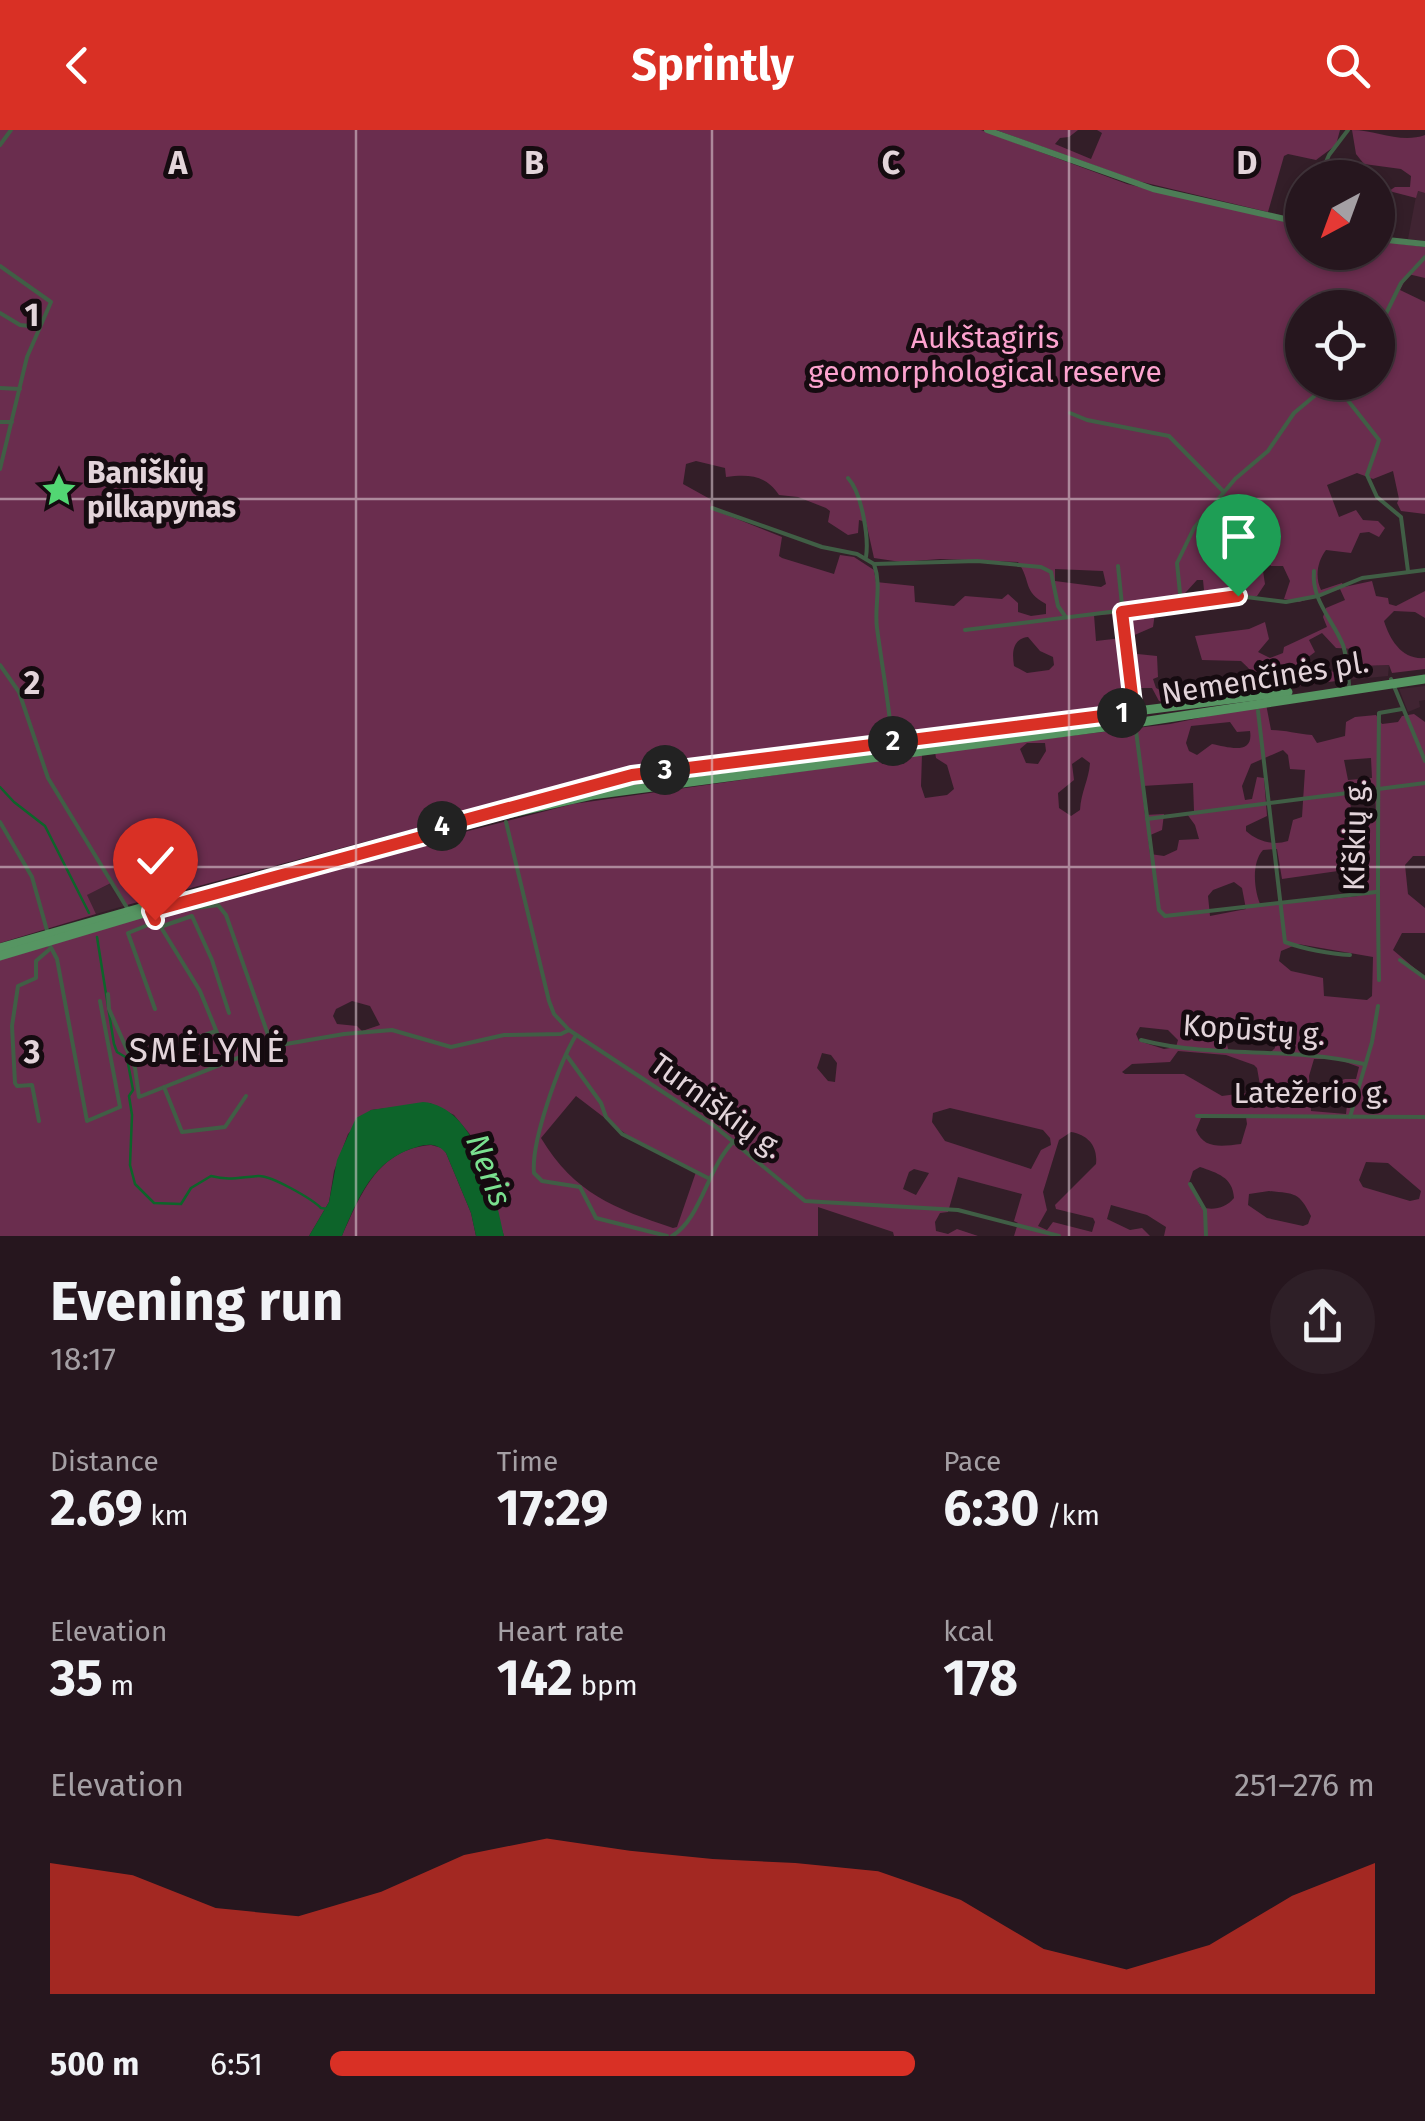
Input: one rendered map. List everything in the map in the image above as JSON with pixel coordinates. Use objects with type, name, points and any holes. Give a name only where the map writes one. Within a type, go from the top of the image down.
[{"type":"main road","points":[[988,130],[1136,184],[1285,219]]},
{"type":"main road","points":[[1395,241],[1425,244]]},
{"type":"main road","name":"Nemenčinės pl.","points":[[0,956],[153,916],[436,830],[504,817],[546,801],[1425,677]]},
{"type":"main road","name":"Nemenčinės pl.","points":[[0,948],[49,941],[129,911],[632,775],[892,741],[1257,706],[1391,681]]},
{"type":"main road","points":[[777,756],[778,768]]},
{"type":"street","points":[[0,145],[11,130]]},
{"type":"street","points":[[1327,160],[1348,130]]},
{"type":"street","points":[[1395,295],[1425,257]]},
{"type":"street","points":[[0,266],[51,302],[28,356],[0,469]]},
{"type":"street","points":[[0,314],[20,325],[40,328]]},
{"type":"street","points":[[0,388],[20,389]]},
{"type":"street","points":[[1181,603],[1177,563],[1184,542],[1224,492],[1268,451],[1298,408],[1309,400]]},
{"type":"street","points":[[1348,400],[1378,440],[1367,475],[1377,497],[1401,517],[1409,572]]},
{"type":"street","points":[[1070,413],[1169,436],[1224,492]]},
{"type":"street","points":[[0,422],[12,422]]},
{"type":"street","points":[[848,478],[857,490],[864,520],[866,557]]},
{"type":"street","points":[[712,508],[822,548],[866,557],[874,564],[879,584],[877,631],[892,741]]},
{"type":"street","points":[[874,564],[977,561],[1042,567],[1051,572],[1060,612],[1069,616]]},
{"type":"street","points":[[1118,566],[1159,910],[1168,917],[1376,892]]},
{"type":"street","points":[[964,630],[1243,596],[1278,603],[1318,596],[1355,580],[1425,570]]},
{"type":"street","points":[[1314,571],[1318,596],[1343,646],[1349,685]]},
{"type":"street","points":[[0,665],[20,695],[45,771],[129,911]]},
{"type":"street","points":[[1391,681],[1425,761]]},
{"type":"street","points":[[1257,706],[1286,943],[1327,954],[1350,955]]},
{"type":"street","name":"Kiškių g.","points":[[1379,980],[1379,714],[1402,709]]},
{"type":"street","points":[[1147,819],[1425,783]]},
{"type":"street","name":"Turniškių g.","points":[[504,817],[549,1001],[554,1014],[569,1030],[687,1107],[797,1196],[812,1203],[958,1210],[1059,1236]]},
{"type":"street","points":[[0,822],[32,876],[57,959],[89,1122],[120,1107],[100,1001]]},
{"type":"street","points":[[155,1008],[128,933],[164,912],[221,907],[272,1046]]},
{"type":"street","points":[[153,916],[200,990],[229,1062]]},
{"type":"street","points":[[160,927],[192,916],[212,960],[229,1014]]},
{"type":"street","points":[[39,1120],[32,1084],[15,1083],[12,1026],[18,986],[34,979],[36,961],[49,941]]},
{"type":"street","points":[[1400,960],[1425,978]]},
{"type":"street","points":[[108,994],[109,1009],[135,1068],[138,1097],[272,1046],[392,1030],[451,1047],[504,1035],[561,1034],[569,1030]]},
{"type":"street","points":[[1350,1117],[1378,1006]]},
{"type":"street","points":[[163,1050],[216,1030]]},
{"type":"street","points":[[576,1035],[553,1085],[534,1154],[535,1176],[542,1181],[580,1187],[596,1218],[670,1236],[686,1228],[708,1178],[734,1142]]},
{"type":"street","name":"Kopūstų g.","points":[[1141,1040],[1175,1048],[1338,1058],[1364,1064]]},
{"type":"street","points":[[567,1056],[606,1117],[622,1134],[708,1178]]},
{"type":"street","points":[[164,1087],[182,1132],[225,1127],[246,1096]]},
{"type":"street","name":"Latežerio g.","points":[[1197,1116],[1425,1116]]},
{"type":"street","points":[[1190,1184],[1205,1210],[1206,1236]]},
{"type":"shaded area","points":[[1417,191],[1425,193],[1425,241],[1408,239]]},
{"type":"shaded area","points":[[1342,648],[1356,649],[1362,666],[1389,665],[1388,676],[1347,680]]},
{"type":"shaded area","points":[[1425,686],[1425,700],[1408,712],[1399,689]]},
{"type":"shaded area","points":[[114,882],[127,905],[96,914],[86,895]]},
{"type":"shaded area","points":[[423,1102],[441,1107],[470,1135],[488,1176],[504,1236],[476,1236],[471,1213],[446,1153],[429,1145],[402,1153],[378,1170],[361,1194],[342,1236],[309,1236],[329,1202],[337,1160],[356,1118],[371,1110]]},
{"type":"green space","name":"Aukštagiris geomorphological reserve","points":[[0,130],[981,130],[1127,184],[1285,222],[1285,270],[1395,270],[1395,243],[1425,247],[1425,278],[1408,274],[1400,290],[1425,302],[1425,514],[1401,511],[1393,471],[1373,479],[1357,473],[1327,485],[1339,517],[1356,510],[1363,520],[1378,521],[1385,528],[1379,537],[1360,533],[1351,553],[1326,550],[1318,575],[1321,590],[1342,583],[1344,587],[1372,581],[1376,596],[1388,598],[1389,604],[1396,606],[1425,591],[1425,618],[1415,612],[1394,611],[1384,621],[1398,647],[1410,656],[1425,658],[1425,669],[1392,673],[1389,665],[1361,666],[1356,649],[1336,648],[1322,633],[1309,640],[1315,652],[1295,667],[1315,664],[1316,669],[1295,674],[1295,678],[1327,670],[1334,672],[1336,681],[1170,704],[1159,701],[1152,688],[1129,688],[1127,706],[1123,709],[639,769],[127,905],[113,882],[87,895],[96,914],[0,943]],"holes":[[[696,461],[725,468],[726,477],[763,480],[779,495],[798,497],[826,508],[830,511],[828,522],[848,535],[858,533],[859,520],[866,522],[874,558],[901,562],[1018,562],[1030,590],[1046,604],[1046,614],[1031,616],[1018,612],[1018,603],[1008,594],[1002,599],[965,596],[954,606],[915,602],[914,586],[876,582],[874,570],[854,557],[840,555],[834,574],[782,558],[782,537],[712,509],[710,499],[683,484],[686,464]],[[1269,563],[1283,566],[1290,581],[1284,599],[1299,602],[1340,589],[1345,600],[1326,608],[1323,617],[1327,627],[1270,658],[1258,652],[1269,639],[1265,622],[1249,629],[1195,636],[1202,660],[1241,661],[1253,677],[1250,690],[1221,693],[1217,684],[1162,691],[1156,688],[1153,679],[1158,677],[1157,656],[1128,653],[1130,637],[1153,627],[1156,606],[1177,602],[1197,580],[1203,580],[1200,599],[1257,596],[1265,584],[1263,571]],[[1055,569],[1103,571],[1106,584],[1101,587],[1055,581]],[[1118,614],[1122,638],[1096,641],[1094,615]],[[1028,637],[1040,651],[1053,657],[1054,665],[1049,670],[1027,673],[1014,666],[1016,644]]]},
{"type":"green space","points":[[996,130],[1078,130],[1055,144],[1091,159],[1102,133],[1097,130],[1340,130],[1336,145],[1316,160],[1284,156],[1268,212],[1138,181]]},
{"type":"green space","points":[[1352,130],[1407,138],[1425,135],[1425,193],[1418,191],[1416,198],[1395,193],[1395,187],[1410,187],[1411,176],[1395,168],[1395,160],[1361,160]]},
{"type":"green space","points":[[1266,704],[1271,730],[1312,735],[1317,743],[1345,736],[1346,722],[1355,717],[1376,715],[1382,724],[1414,714],[1425,722],[1425,856],[1413,856],[1405,865],[1408,894],[1425,908],[1425,933],[1402,933],[1393,950],[1425,977],[1425,1236],[1164,1236],[1166,1227],[1147,1215],[1111,1205],[1107,1219],[1130,1230],[1142,1228],[1150,1236],[1014,1236],[1022,1194],[958,1177],[948,1212],[940,1213],[935,1222],[936,1231],[948,1234],[957,1229],[978,1236],[894,1236],[893,1232],[818,1207],[818,1236],[504,1236],[473,1138],[454,1115],[430,1103],[371,1110],[348,1134],[334,1171],[329,1202],[309,1236],[0,1236],[0,960],[207,898],[573,804],[922,754],[921,786],[925,798],[947,795],[954,789],[947,765],[936,758],[935,752],[1170,724]],"holes":[[[1230,722],[1237,732],[1250,731],[1244,747],[1212,744],[1197,755],[1189,751],[1186,743],[1191,726]],[[1027,743],[1045,743],[1046,751],[1038,764],[1026,763],[1020,749]],[[1283,750],[1290,769],[1305,770],[1302,817],[1293,820],[1288,841],[1266,842],[1246,831],[1246,826],[1267,816],[1264,778],[1257,777],[1252,799],[1245,800],[1242,786],[1251,764]],[[1082,757],[1090,763],[1080,810],[1071,816],[1059,808],[1058,793],[1074,780],[1072,764]],[[1371,758],[1372,778],[1348,780],[1344,760]],[[1193,783],[1194,811],[1187,814],[1199,839],[1179,840],[1177,850],[1164,856],[1150,854],[1148,836],[1162,830],[1164,814],[1145,815],[1142,786]],[[1375,791],[1376,816],[1358,821],[1352,818],[1349,792]],[[1277,849],[1282,879],[1359,868],[1362,891],[1358,896],[1261,906],[1255,869],[1263,850]],[[1234,882],[1242,888],[1246,909],[1210,916],[1208,896]],[[1298,944],[1373,957],[1372,996],[1367,1000],[1324,996],[1323,978],[1291,971],[1279,961],[1281,951]],[[352,1001],[370,1006],[380,1025],[362,1031],[357,1026],[337,1024],[333,1016],[336,1009]],[[1140,1027],[1168,1030],[1178,1040],[1176,1047],[1164,1049],[1139,1041],[1136,1034]],[[1245,1027],[1265,1031],[1274,1037],[1275,1048],[1271,1052],[1229,1053],[1224,1032]],[[1178,1051],[1226,1055],[1254,1065],[1260,1085],[1252,1092],[1222,1096],[1184,1074],[1122,1072],[1132,1064],[1170,1062]],[[822,1053],[831,1055],[837,1063],[835,1082],[828,1081],[817,1068]],[[1314,1059],[1337,1059],[1359,1067],[1356,1079],[1326,1085],[1326,1093],[1347,1105],[1346,1114],[1311,1111],[1309,1076]],[[576,1096],[631,1138],[696,1172],[677,1227],[673,1228],[614,1206],[582,1186],[541,1138]],[[950,1108],[1043,1130],[1051,1145],[1041,1150],[1031,1169],[945,1141],[932,1122],[933,1113]],[[1246,1117],[1241,1144],[1215,1145],[1196,1130],[1201,1118]],[[1071,1132],[1082,1136],[1091,1142],[1096,1164],[1055,1205],[1056,1209],[1093,1218],[1092,1232],[1053,1222],[1047,1230],[1038,1226],[1047,1210],[1043,1192],[1059,1140]],[[1366,1162],[1388,1163],[1421,1191],[1419,1199],[1410,1201],[1363,1187],[1359,1180]],[[1200,1167],[1218,1174],[1233,1191],[1234,1198],[1215,1209],[1201,1207],[1189,1183],[1193,1171]],[[914,1169],[929,1173],[916,1195],[903,1189]],[[1269,1191],[1295,1196],[1311,1216],[1303,1226],[1267,1218],[1248,1205],[1249,1194]]]},
{"type":"green space","points":[[431,1145],[446,1153],[471,1213],[476,1236],[342,1236],[356,1205],[385,1164],[413,1148]]},
{"type":"waterway","points":[[0,787],[45,826],[89,913]]},
{"type":"waterway","points":[[97,937],[114,1044],[117,1052],[127,1058],[133,1090],[129,1096],[130,1165],[135,1184],[154,1203],[181,1204],[191,1188],[211,1176],[258,1176],[272,1179],[328,1209]]},
{"type":"place","name":"Baniškių pilkapynas","points":[[59,490]]},
{"type":"district","name":"SMĖLYNĖ","points":[[208,1050]]},
{"type":"route","points":[[155,920],[151,911],[632,775],[1134,712],[1122,612],[1238,596]]},
{"type":"water label","name":"Neris","points":[[489,1170]]}]
